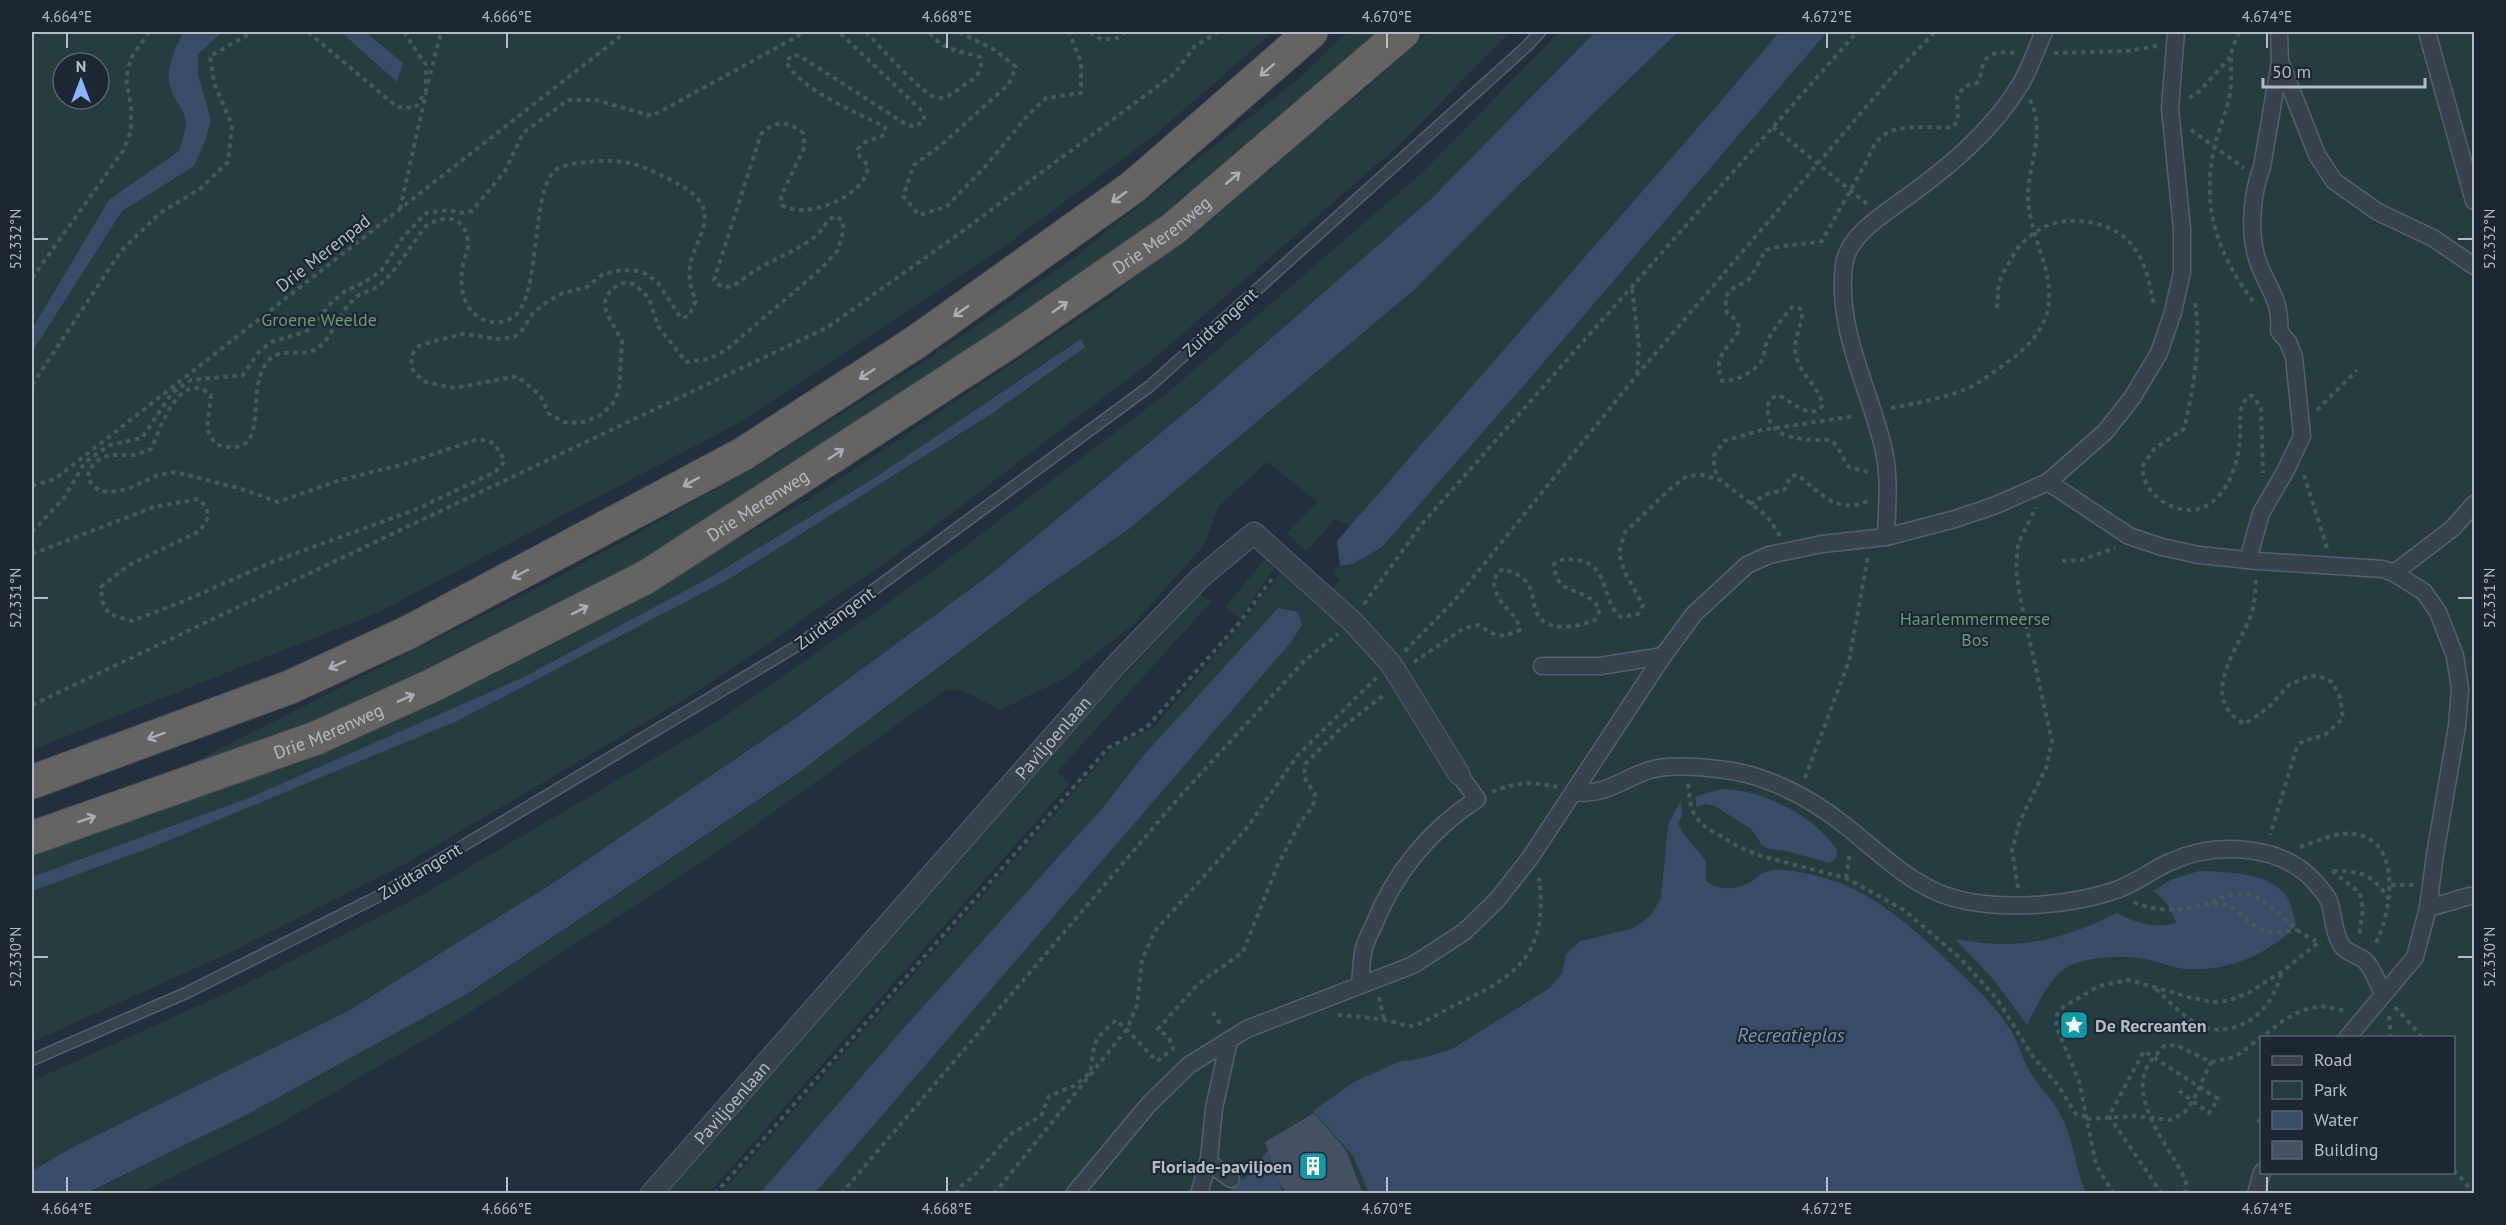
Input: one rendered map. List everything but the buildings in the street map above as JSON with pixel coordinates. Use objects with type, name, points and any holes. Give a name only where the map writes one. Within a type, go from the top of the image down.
[{"type":"highway","points":[[32,782],[291,687],[410,632],[743,454],[916,342],[1133,187],[1311,32]]},
{"type":"highway","name":"Drie Merenweg","points":[[32,838],[316,738],[431,686],[646,577],[1012,340],[1173,229],[1403,32]]},
{"type":"street","points":[[1878,538],[1888,478],[1883,449],[1845,324],[1844,262],[1850,248],[1865,230],[1974,143],[1994,122],[2021,84],[2044,32]]},
{"type":"street","points":[[1074,1194],[1167,1085],[1189,1065],[1247,1029],[1413,965],[1464,932],[1497,900],[1530,858],[1571,791],[1694,614],[1747,565],[1769,555],[1789,550],[1822,543],[1878,538],[1955,519],[1996,505],[2048,482],[2105,432],[2132,398],[2159,352],[2173,312],[2182,272],[2182,229],[2171,115],[2176,32]]},
{"type":"street","points":[[2253,561],[2261,513],[2302,436],[2294,357],[2289,342],[2279,331],[2281,314],[2256,257],[2252,225],[2258,177],[2262,167],[2280,61],[2279,32]]},
{"type":"street","points":[[2427,32],[2475,201]]},
{"type":"street","points":[[2280,61],[2317,155],[2334,181],[2378,212],[2433,238],[2475,266]]},
{"type":"street","points":[[2048,482],[2129,536],[2172,549],[2253,561],[2366,567],[2394,573],[2424,592],[2438,612],[2467,671],[2460,689],[2457,726],[2434,855],[2428,908],[2415,957],[2349,1036]]},
{"type":"street","points":[[2394,573],[2452,528],[2475,504]]},
{"type":"street","name":"Paviljoenlaan","points":[[651,1194],[1112,670],[1200,578],[1254,533],[1353,622],[1394,669],[1459,774]]},
{"type":"street","points":[[1542,666],[1600,666],[1663,656]]},
{"type":"street","points":[[1571,791],[1587,794],[1610,788],[1650,770],[1670,766],[1687,766],[1755,776],[1799,793],[1848,828],[1891,864],[1940,895],[1998,906],[2073,901],[2120,888],[2170,862],[2194,853],[2240,849],[2270,855],[2292,864],[2314,881],[2328,899],[2343,948],[2360,958],[2383,994]]},
{"type":"street","points":[[1360,986],[1363,951],[1378,914],[1393,887],[1418,848],[1451,816],[1477,799],[1459,774]]},
{"type":"street","points":[[2428,908],[2473,898]]},
{"type":"street","points":[[1199,1194],[1208,1162],[1216,1091],[1228,1041]]},
{"type":"street","points":[[1208,1162],[1231,1179]]},
{"type":"street","points":[[2256,1194],[2262,1174]]},
{"type":"lane","name":"Zuidtangent","points":[[32,1060],[186,993],[379,896],[800,644],[1150,386],[1540,32]]},
{"type":"path","points":[[32,278],[123,151],[132,131],[132,107],[126,78],[132,58],[149,32]]},
{"type":"path","points":[[32,386],[121,251],[160,213],[200,189],[228,162],[232,125],[214,83],[210,56],[253,32]]},
{"type":"path","points":[[308,32],[397,107],[415,108],[426,91],[426,65],[405,32]]},
{"type":"path","points":[[400,210],[441,32]]},
{"type":"path","name":"Drie Merenpad","points":[[32,486],[55,479],[626,32]]},
{"type":"path","points":[[32,532],[64,498],[85,462],[110,445],[142,438],[172,393],[191,380],[243,375],[258,353],[271,342],[305,332],[315,325],[328,306],[345,291],[366,282],[381,271],[403,237],[426,213],[449,210],[461,213],[472,211],[505,171],[523,133],[568,100],[596,100],[652,116],[798,36],[801,32]]},
{"type":"path","points":[[32,554],[154,507],[198,499],[205,506],[209,516],[200,531],[129,565],[101,587],[102,601],[110,614],[132,621],[272,562],[417,509],[495,472],[505,461],[494,443],[478,439],[404,464],[337,481],[278,502],[245,490],[176,472],[158,475],[128,489],[111,492],[100,491],[92,485],[88,477],[89,469],[102,457],[135,455],[151,449],[165,414],[177,397],[191,388],[202,389],[211,395],[207,429],[215,444],[227,448],[236,448],[244,444],[255,431],[256,392],[266,363],[279,353],[304,353],[318,348],[353,299],[379,286],[426,226],[435,220],[444,218],[458,221],[466,233],[469,244],[463,263],[461,283],[469,308],[477,317],[489,322],[498,323],[513,317],[524,305],[533,264],[540,211],[548,184],[556,170],[571,164],[613,160],[643,167],[677,184],[701,205],[705,217],[689,268],[692,291],[696,301],[689,316],[681,318],[658,283],[647,274],[633,270],[617,271],[603,274],[587,287],[563,293],[549,301],[533,313],[514,338],[498,339],[464,334],[419,346],[413,353],[411,364],[414,373],[426,382],[455,388],[518,376],[540,395],[549,414],[564,422],[581,423],[599,416],[612,405],[619,391],[622,341],[606,312],[605,301],[610,289],[623,283],[634,284],[649,298],[658,326],[686,362],[709,359],[726,350],[822,268],[837,250],[843,232],[843,221],[836,216],[828,219],[818,234],[766,264],[739,283],[725,287],[719,286],[714,280],[761,134],[770,125],[780,123],[788,123],[803,133],[804,146],[781,196],[782,205],[788,209],[808,210],[844,198],[864,182],[868,166],[858,154],[858,149],[865,141],[880,138],[885,134],[885,127],[814,88],[790,70],[786,62],[789,57],[800,56],[904,123],[914,127],[924,121],[924,115],[920,110],[839,32]]},
{"type":"path","points":[[866,32],[920,87],[932,97],[940,98],[950,95],[973,79],[980,72],[981,60],[980,57],[950,50],[929,32]]},
{"type":"path","points":[[959,32],[995,50],[1016,68],[1008,85],[941,145],[914,165],[903,196],[919,215],[946,207],[1046,98],[1081,93],[1081,62],[1069,32]]},
{"type":"path","points":[[1006,32],[1012,32]]},
{"type":"path","points":[[1090,32],[1102,40],[1119,38],[1124,32]]},
{"type":"path","points":[[32,705],[828,327],[970,226],[1174,74],[1195,46],[1218,32]]},
{"type":"path","points":[[841,1194],[1182,794],[1305,660],[1353,622],[1421,525],[1857,32]]},
{"type":"path","points":[[994,1194],[1127,1029],[1137,1005],[1142,959],[1155,931],[1246,829],[1297,756],[1394,669],[1455,600],[1637,375],[1820,165],[1896,72],[1935,32]]},
{"type":"path","points":[[2239,32],[2231,56],[2200,91],[2171,115],[2258,177]]},
{"type":"path","points":[[2231,56],[2233,79],[2209,178],[2212,219],[2221,250],[2234,275],[2272,326],[2279,331]]},
{"type":"path","points":[[1720,480],[1714,468],[1714,455],[1724,441],[1762,430],[1872,412],[1938,398],[1972,386],[2018,355],[2037,336],[2047,317],[2049,288],[2033,232],[2028,196],[2038,121],[2035,110],[2021,84]]},
{"type":"path","points":[[1773,127],[1882,216]]},
{"type":"path","points":[[1997,308],[1999,282],[2022,241],[2033,232],[2063,221],[2079,220],[2100,224],[2116,231],[2127,240],[2139,256],[2148,278],[2155,310]]},
{"type":"path","points":[[2182,272],[2191,286],[2197,314],[2188,412],[2184,429],[2154,449],[2142,467],[2144,484],[2164,503],[2182,509],[2203,507],[2216,498],[2232,475],[2238,458],[2241,409],[2248,396],[2253,396],[2261,408],[2263,459],[2261,513]]},
{"type":"path","points":[[1632,289],[1639,346],[1637,375]]},
{"type":"path","points":[[2331,566],[2319,518],[2299,462],[2302,436],[2311,417],[2327,398],[2357,370]]},
{"type":"path","points":[[957,1194],[958,1188],[973,1177],[1011,1134],[1041,1116],[1049,1096],[1074,1086],[1090,1073],[1093,1048],[1097,1037],[1116,1020],[1157,1061],[1173,1049],[1169,1038],[1158,1029],[1198,984],[1243,952],[1278,864],[1300,823],[1313,806],[1315,794],[1304,777],[1305,764],[1339,730],[1386,693],[1394,669],[1464,628],[1479,625],[1491,634],[1501,637],[1520,630],[1516,616],[1508,610],[1498,596],[1493,582],[1498,572],[1504,569],[1514,572],[1527,583],[1537,614],[1549,624],[1564,627],[1580,626],[1595,620],[1600,610],[1594,599],[1561,586],[1554,576],[1554,564],[1562,558],[1582,560],[1598,571],[1606,585],[1612,610],[1621,617],[1638,614],[1643,605],[1624,571],[1619,553],[1625,532],[1671,488],[1687,476],[1702,475],[1720,480],[1767,516],[1789,550]]},
{"type":"path","points":[[2023,904],[2017,884],[2012,850],[2020,821],[2046,768],[2052,741],[2020,597],[2018,544],[2048,482]]},
{"type":"path","points":[[2062,561],[2081,560],[2100,554],[2119,546],[2129,536]]},
{"type":"path","points":[[1799,793],[1850,661],[1878,538]]},
{"type":"path","points":[[715,1194],[1108,748],[1147,727],[1240,622],[1286,561]]},
{"type":"path","points":[[2253,561],[2252,611],[2225,669],[2222,691],[2227,708],[2236,719],[2245,724],[2269,706],[2289,685],[2309,676],[2319,676],[2332,682],[2340,697],[2343,718],[2325,735],[2302,741],[2297,747],[2270,855]]},
{"type":"path","points":[[1687,766],[1690,802],[1694,814],[1702,825],[1740,847],[1761,856],[1846,878],[1904,910],[1961,958],[1997,999],[2034,1058],[2057,1084],[2076,1114],[2087,1118],[2134,1116],[2170,1120],[2184,1113],[2193,1101],[2201,1088],[2211,1062]]},
{"type":"path","points":[[1477,799],[1504,787],[1536,782],[1571,791]]},
{"type":"path","points":[[2270,855],[2340,834],[2362,837],[2377,844],[2387,864],[2391,885],[2390,899],[2379,938],[2360,958]]},
{"type":"path","points":[[1298,1010],[1384,1020],[1412,1026],[1472,997],[1506,976],[1531,950],[1538,934],[1540,890],[1538,871],[1530,858]]},
{"type":"path","points":[[2332,871],[2360,893],[2363,909],[2360,958]]},
{"type":"path","points":[[2304,872],[2356,871],[2378,882],[2390,899]]},
{"type":"path","points":[[2114,1194],[2096,1165],[2079,1081],[2056,1026],[2057,1015],[2063,1007],[2099,986],[2129,980],[2212,1002],[2228,1000],[2248,993],[2283,971],[2316,941],[2297,930],[2268,902],[2255,896],[2228,894],[2210,903],[2176,910],[2165,909]]},
{"type":"path","points":[[2210,903],[2222,904],[2234,909],[2257,928],[2267,932],[2297,930]]},
{"type":"path","points":[[2153,986],[2181,1012],[2200,1025],[2227,1029],[2241,1026],[2270,1000],[2283,971]]},
{"type":"path","points":[[2383,994],[2390,1015],[2391,1036]]},
{"type":"path","points":[[2383,994],[2421,1036]]},
{"type":"path","points":[[2263,1036],[2284,1020],[2303,1010],[2321,1006],[2337,1007],[2366,1017]]},
{"type":"path","points":[[2185,1194],[2186,1183],[2148,1114],[2143,1081],[2147,1067],[2164,1046],[2176,1045],[2211,1062],[2235,1057],[2260,1038]]},
{"type":"path","points":[[2109,1116],[2144,1051],[2218,1099],[2209,1113],[2179,1091]]},
{"type":"path","points":[[2109,1116],[2162,1194]]},
{"type":"path","points":[[2455,1171],[2475,1193]]},
{"type":"green space","name":"Groene Weelde","points":[[32,32],[1273,32],[1156,134],[1001,249],[737,424],[377,613],[32,750]]},
{"type":"green space","points":[[1347,32],[1384,32],[1074,291],[804,470],[554,615],[345,708],[182,768],[560,576],[761,464],[930,358],[1073,258],[1297,80]]},
{"type":"green space","points":[[1427,32],[1510,32],[1398,146],[1150,362],[902,551],[702,689],[403,865],[227,954],[32,1042],[32,854],[518,659],[810,499],[1112,296],[1370,85]]},
{"type":"green space","points":[[1559,32],[1595,32],[1430,200],[1198,402],[988,576],[797,717],[550,885],[348,1011],[69,1149],[32,1171],[32,1081],[242,986],[420,896],[721,719],[922,579],[1172,389],[1423,172]]},
{"type":"green space","points":[[1678,32],[1779,32],[1351,526],[1335,519],[1306,552],[1287,533],[1318,502],[1267,462],[1218,507],[1204,545],[1134,624],[1065,678],[1000,710],[962,690],[944,691],[716,853],[453,1023],[283,1122],[140,1193],[87,1194],[250,1113],[467,994],[797,774],[1033,596],[1129,529],[1414,290]]},
{"type":"green space","name":"Haarlemmermeerse Bos","points":[[1827,32],[2474,32],[2474,1193],[806,1193],[1278,608],[1142,757],[1105,805],[902,1030],[760,1193],[720,1194],[1114,746],[1153,728],[1244,621],[1280,573],[1318,606],[1340,580],[1333,573],[1340,566],[1353,564],[1382,547]]},
{"type":"green space","points":[[1265,559],[1275,568],[1240,619],[1225,607]]},
{"type":"green space","points":[[1200,594],[1211,602],[1057,772],[1070,783],[709,1193],[664,1194],[1023,784]]},
{"type":"water","points":[[184,32],[222,32],[198,54],[198,74],[211,121],[194,166],[122,211],[32,352],[32,329],[109,200],[179,151],[186,119],[171,90],[169,75],[174,52]]},
{"type":"water","points":[[341,32],[365,32],[403,63],[397,82]]},
{"type":"water","points":[[1595,32],[1678,32],[1414,290],[1129,529],[1033,596],[797,774],[467,994],[250,1113],[87,1193],[32,1193],[32,1171],[69,1149],[348,1011],[550,885],[797,717],[988,576],[1198,402],[1430,200]]},
{"type":"water","points":[[1779,32],[1827,32],[1382,547],[1353,564],[1340,566],[1337,541]]},
{"type":"water","points":[[1081,339],[1085,347],[991,414],[729,579],[457,721],[155,846],[32,891],[32,877],[249,798],[524,677],[709,578],[876,477]]},
{"type":"water","points":[[1278,608],[1298,612],[1302,625],[1291,642],[815,1193],[760,1193],[902,1030],[1105,805],[1142,757]]},
{"type":"water","points":[[1722,789],[1754,794],[1801,816],[1827,837],[1837,850],[1836,858],[1830,863],[1786,851],[1769,849],[1762,845],[1751,829],[1715,806],[1705,804],[1696,807],[1696,796]]},
{"type":"water","name":"Recreatieplas","points":[[1681,800],[1682,816],[1678,823],[1683,833],[1706,861],[1706,881],[1721,888],[1738,887],[1773,870],[1788,870],[1830,879],[1869,897],[1887,909],[1921,936],[1968,980],[2008,1026],[2029,1069],[2058,1111],[2069,1135],[2086,1193],[1369,1193],[1353,1156],[1313,1111],[1352,1083],[1398,1062],[1423,1058],[1452,1049],[1550,988],[1562,973],[1566,954],[1580,941],[1634,928],[1651,915],[1661,898],[1668,825]]},
{"type":"water","points":[[2199,871],[2245,875],[2267,881],[2287,897],[2296,926],[2259,953],[2245,960],[2216,968],[2185,969],[2131,957],[2097,958],[2077,963],[2062,970],[2056,976],[2027,1025],[1994,980],[1955,939],[1995,944],[2031,942],[2061,936],[2117,913],[2145,924],[2176,923],[2168,905],[2153,891],[2171,880]]},
{"type":"water","points":[[1268,1150],[1283,1193],[1230,1194],[1233,1183],[1246,1177]]},
{"type":"place","name":"De Recreanten","points":[[2074,1025]]},
{"type":"place","name":"Floriade-paviljoen","points":[[1313,1166]]}]
